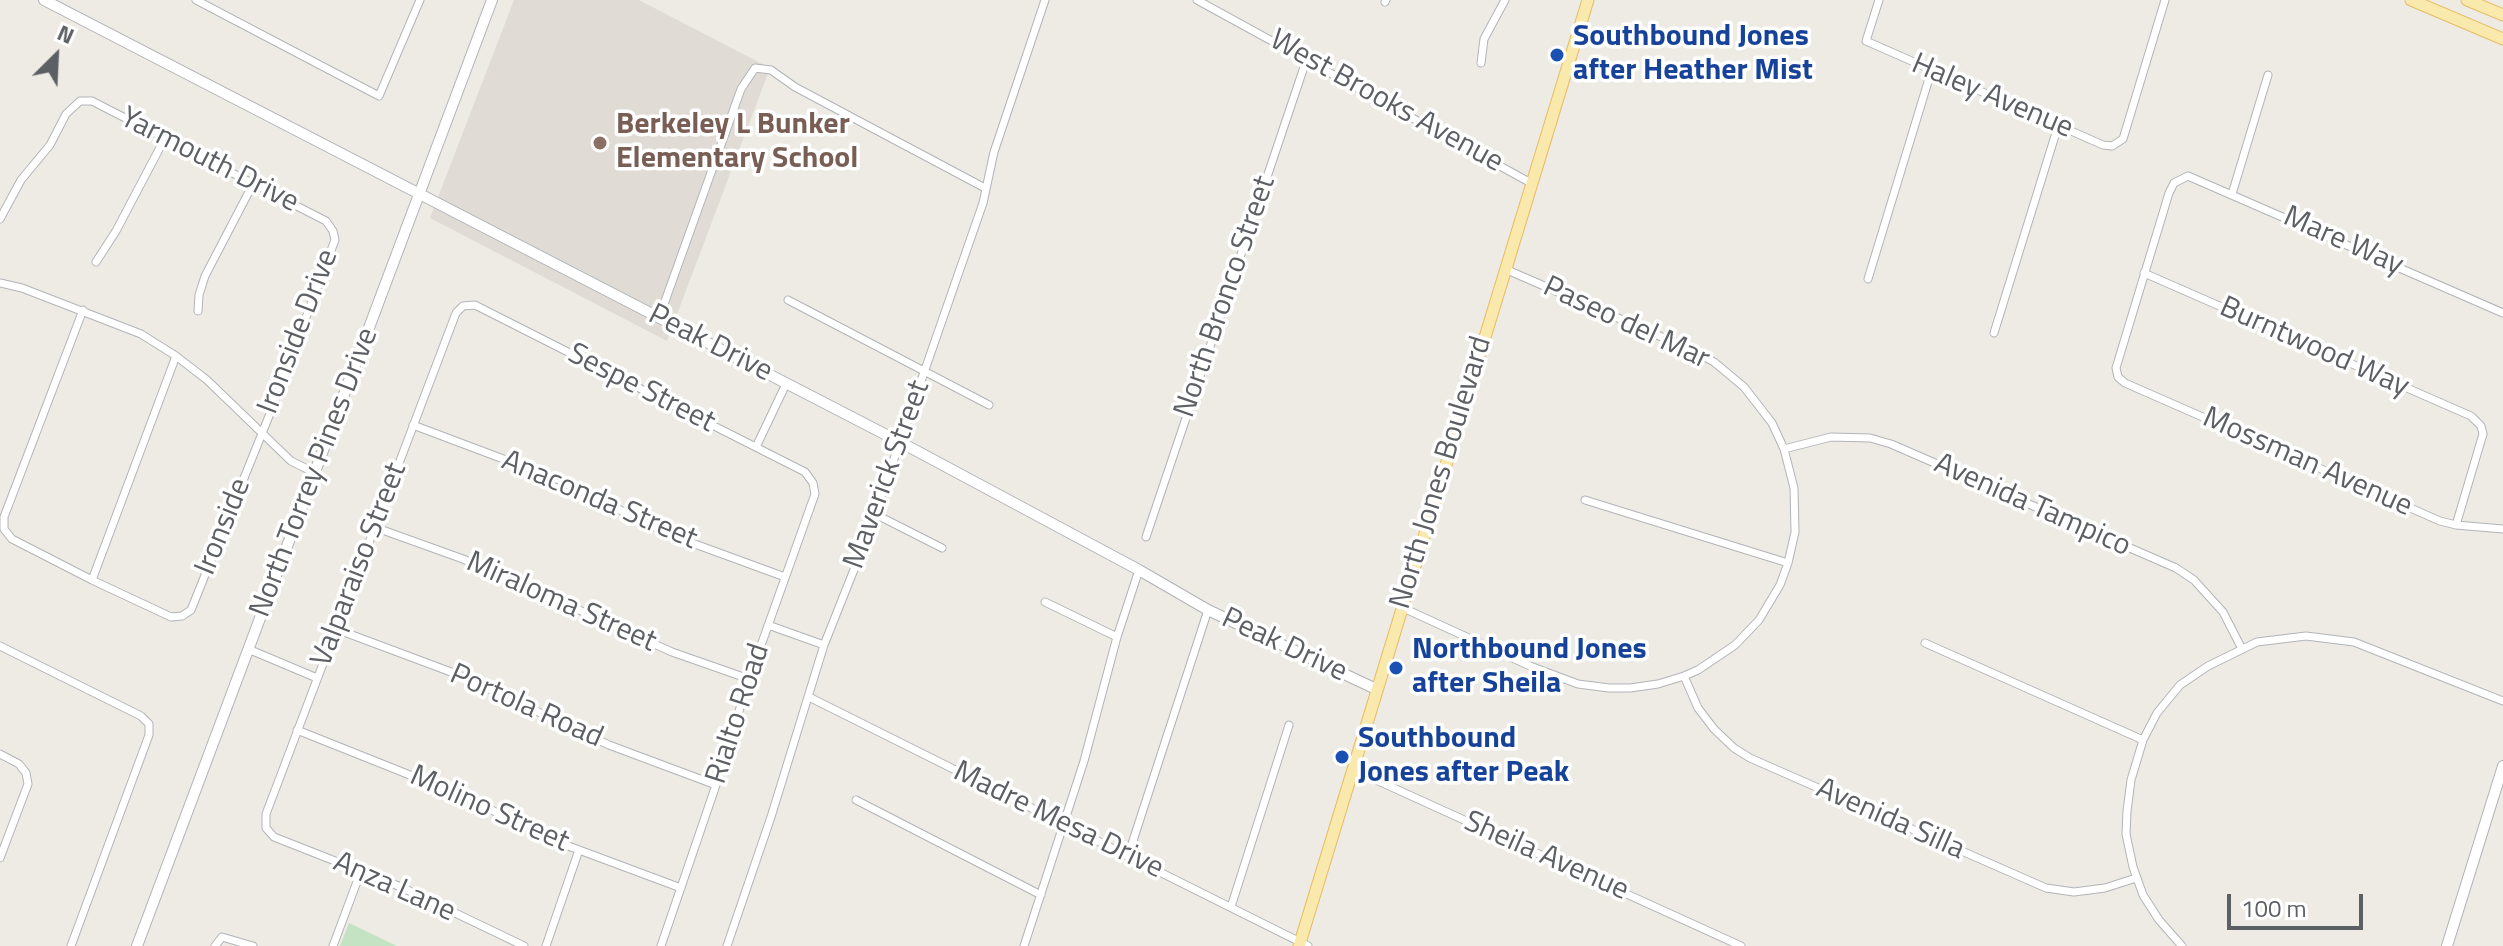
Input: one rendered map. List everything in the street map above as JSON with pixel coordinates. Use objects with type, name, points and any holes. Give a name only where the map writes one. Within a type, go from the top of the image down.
[{"type":"main road","name":"North Jones Boulevard","points":[[1302,945],[1400,607],[1588,0]]},
{"type":"main road","points":[[2411,0],[2503,39]]},
{"type":"main road","points":[[2467,0],[2503,15]]},
{"type":"street","name":"Peak Drive","points":[[44,0],[900,442],[1208,610],[1376,689]]},
{"type":"street","points":[[196,0],[379,96],[420,0]]},
{"type":"street","name":"North Torrey Pines Drive","points":[[137,946],[492,0]]},
{"type":"street","name":"West Brooks Avenue","points":[[1197,0],[1531,183]]},
{"type":"street","points":[[1481,63],[1484,39],[1505,0]]},
{"type":"street","name":"Haley Avenue","points":[[1879,0],[1866,41],[2103,145],[2119,143],[2123,139],[2165,0]]},
{"type":"street","name":"Maverick Street","points":[[727,946],[824,645],[875,514],[983,203],[998,138],[1043,1]]},
{"type":"street","name":"North Bronco Street","points":[[1146,537],[1307,58]]},
{"type":"street","points":[[659,318],[741,89],[755,68],[771,70],[808,94],[985,188]]},
{"type":"street","points":[[1868,279],[1931,72]]},
{"type":"street","points":[[2232,194],[2268,75]]},
{"type":"street","name":"Yarmouth Drive","points":[[0,219],[21,180],[50,145],[66,114],[80,101],[92,101],[326,221],[333,231]]},
{"type":"street","points":[[1994,333],[2058,126]]},
{"type":"street","points":[[96,262],[116,231],[165,138]]},
{"type":"street","name":"Mare Way","points":[[2144,273],[2169,193],[2174,183],[2188,176],[2503,313]]},
{"type":"street","points":[[198,311],[205,276],[253,184]]},
{"type":"street","name":"Ironside Drive","points":[[261,433],[335,240],[333,231]]},
{"type":"street","name":"Paseo del Mar","points":[[1400,607],[1530,666],[1578,684],[1630,688],[1684,676],[1735,645],[1759,620],[1780,585],[1788,563],[1795,532],[1794,488],[1784,449],[1772,423],[1744,387],[1714,362],[1694,351],[1505,269]]},
{"type":"street","name":"Mossman Avenue","points":[[2144,273],[2116,368],[2118,377],[2125,383],[2440,521],[2503,529]]},
{"type":"street","name":"Burntwood Way","points":[[2144,273],[2471,416],[2481,426],[2483,434],[2456,525]]},
{"type":"street","points":[[0,283],[83,310],[141,334],[207,380],[291,461],[315,473]]},
{"type":"street","points":[[788,300],[989,405]]},
{"type":"street","name":"Sespe Street","points":[[463,306],[475,305],[756,447],[805,472],[813,483]]},
{"type":"street","name":"Valparaiso Street","points":[[266,828],[266,814],[297,730],[456,313],[463,306]]},
{"type":"street","points":[[83,310],[4,517],[4,529],[12,539],[92,580],[176,356]]},
{"type":"street","points":[[756,447],[786,384]]},
{"type":"street","name":"Anaconda Street","points":[[413,425],[559,480],[673,536],[785,577]]},
{"type":"street","name":"Ironside","points":[[92,580],[171,617],[182,616],[191,610],[261,433]]},
{"type":"street","name":"Avenida Tampico","points":[[1784,449],[1831,437],[1870,438],[1891,444],[2176,568],[2194,580],[2223,612],[2242,649]]},
{"type":"street","name":"Rialto Road","points":[[661,946],[749,679],[815,494],[813,483]]},
{"type":"street","points":[[1585,500],[1788,563]]},
{"type":"street","points":[[875,514],[942,548]]},
{"type":"street","name":"Miraloma Street","points":[[374,527],[463,559],[672,652],[749,679]]},
{"type":"street","points":[[1024,946],[1084,761],[1117,637],[1139,570]]},
{"type":"street","points":[[1045,602],[1117,637]]},
{"type":"street","points":[[1128,856],[1208,610]]},
{"type":"street","points":[[768,625],[824,645]]},
{"type":"street","name":"Portola Road","points":[[336,629],[459,675],[609,745],[716,785]]},
{"type":"street","points":[[2182,946],[2159,920],[2136,878],[2126,834],[2131,780],[2143,740],[2157,713],[2180,685],[2208,666],[2257,642],[2306,636],[2354,642],[2503,701]]},
{"type":"street","points":[[1925,643],[2143,740]]},
{"type":"street","points":[[0,646],[141,716],[149,724],[149,735],[71,946]]},
{"type":"street","points":[[248,649],[317,678]]},
{"type":"street","name":"Avenida Silla","points":[[1684,676],[1698,708],[1714,729],[1750,758],[2046,888],[2074,892],[2105,888],[2136,878]]},
{"type":"street","name":"Madre Mesa Drive","points":[[809,697],[1302,945]]},
{"type":"street","points":[[1231,907],[1289,725]]},
{"type":"street","name":"Molino Street","points":[[297,730],[409,773],[579,850],[681,888]]},
{"type":"street","points":[[0,754],[19,764],[26,773],[28,784],[0,858]]},
{"type":"street","points":[[2447,946],[2500,787],[2503,766]]},
{"type":"street","name":"Sheila Avenue","points":[[1352,769],[1741,946]]},
{"type":"street","points":[[856,800],[1041,895]]},
{"type":"street","name":"Anza Lane","points":[[266,828],[274,837],[401,887],[524,946]]},
{"type":"street","points":[[546,946],[579,850]]},
{"type":"street","points":[[333,946],[361,871]]},
{"type":"street","points":[[215,946],[222,937],[253,946]]},
{"type":"shaded area","name":"Berkeley L Bunker Elementary School","points":[[514,0],[639,0],[770,68],[667,341],[430,218]]},
{"type":"green space","points":[[349,923],[397,946],[340,946]]},
{"type":"place","name":"Southbound Jones after Heather Mist","points":[[1557,55]]},
{"type":"place","name":"Berkeley L Bunker Elementary School","points":[[600,143]]},
{"type":"place","name":"Northbound Jones after Sheila","points":[[1396,668]]},
{"type":"place","name":"Southbound Jones after Peak","points":[[1342,757]]}]
